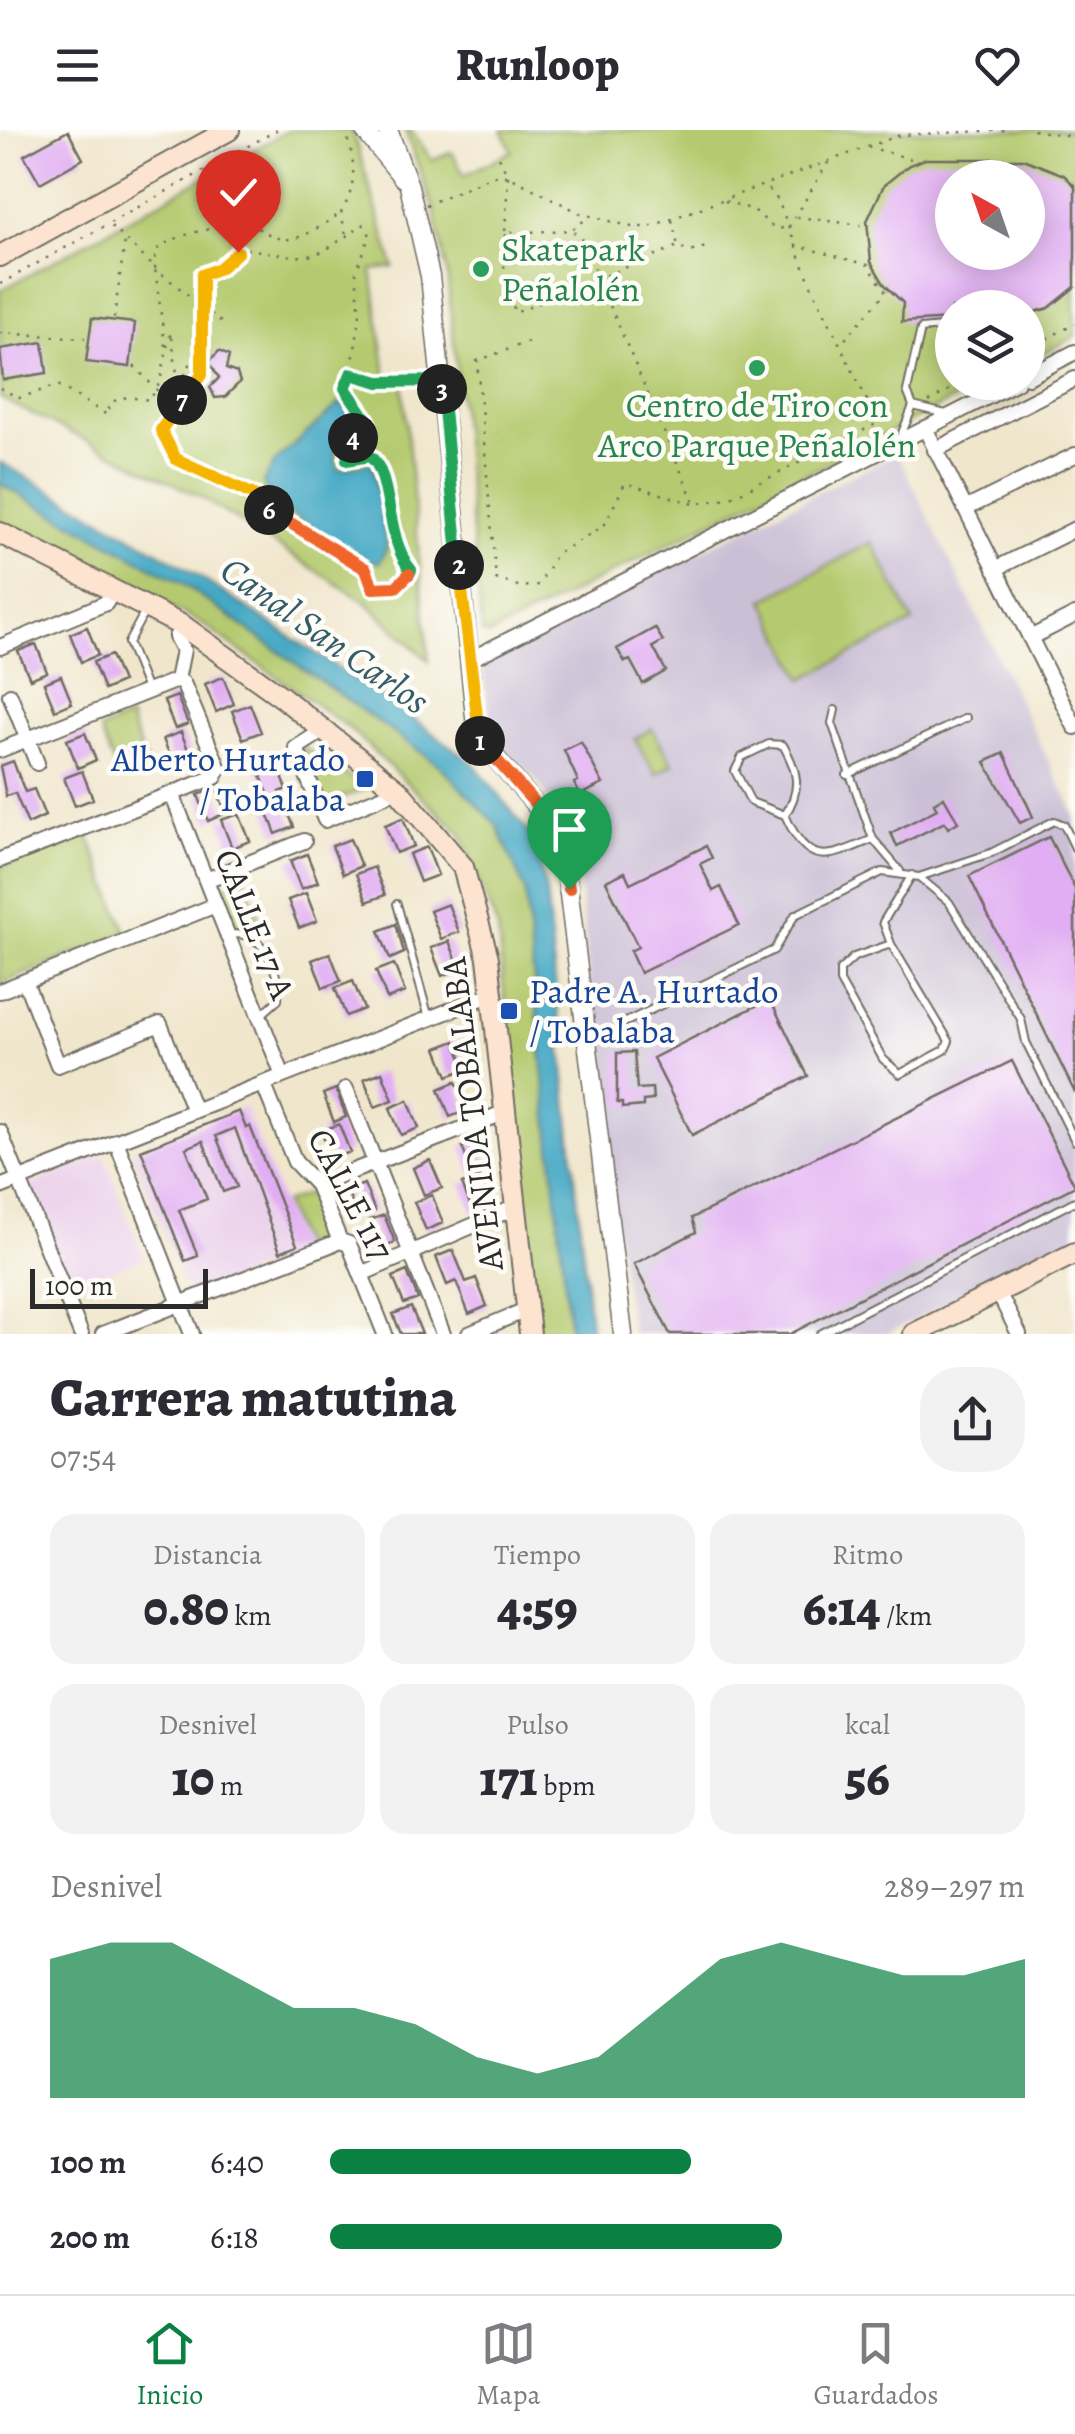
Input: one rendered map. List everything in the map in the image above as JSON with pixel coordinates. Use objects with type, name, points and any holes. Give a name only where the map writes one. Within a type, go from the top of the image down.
[{"type":"main road","points":[[0,256],[229,130]]},
{"type":"main road","name":"AVENIDA TOBALABA","points":[[0,534],[183,626],[398,790],[463,866],[479,915],[492,994],[530,1334]]},
{"type":"main road","points":[[914,1334],[1075,1253]]},
{"type":"street","points":[[364,130],[410,186]]},
{"type":"street","points":[[388,130],[410,186],[430,276],[469,660],[482,744],[539,806],[565,867],[623,1334]]},
{"type":"street","points":[[1045,368],[1075,352]]},
{"type":"street","points":[[935,450],[1075,378]]},
{"type":"street","points":[[469,660],[982,400]]},
{"type":"street","points":[[925,428],[1030,638],[1068,698],[1075,728]]},
{"type":"street","points":[[965,509],[1075,455]]},
{"type":"street","points":[[995,569],[1075,529]]},
{"type":"street","points":[[0,647],[106,603],[113,590]]},
{"type":"street","points":[[1030,638],[1075,615]]},
{"type":"street","points":[[178,680],[183,650],[176,637],[183,626]]},
{"type":"street","points":[[0,750],[178,680],[183,682],[219,769],[215,776],[172,794],[0,860]]},
{"type":"street","points":[[10,695],[37,763]]},
{"type":"street","points":[[324,730],[296,748],[324,820],[398,790]]},
{"type":"street","name":"CALLE 17 A","points":[[172,794],[283,1076]]},
{"type":"street","points":[[206,880],[304,841]]},
{"type":"street","points":[[0,991],[216,905]]},
{"type":"street","points":[[25,981],[58,1065],[160,1024],[194,1110]]},
{"type":"street","points":[[0,1186],[492,994]]},
{"type":"street","name":"CALLE 117","points":[[264,1083],[296,1162],[318,1185],[340,1241],[349,1244],[385,1334]]},
{"type":"street","points":[[346,1089],[443,1334]]},
{"type":"street","points":[[318,1185],[506,1112]]},
{"type":"street","points":[[0,1132],[80,1334]]},
{"type":"street","points":[[116,1141],[192,1334]]},
{"type":"street","points":[[361,1274],[516,1207]]},
{"type":"street","points":[[103,1334],[340,1241]]},
{"type":"street","points":[[998,1292],[1019,1334]]},
{"type":"street","points":[[468,1334],[528,1309]]},
{"type":"lane","points":[[935,327],[921,328],[907,392],[916,407],[952,416]]},
{"type":"lane","points":[[897,444],[916,407]]},
{"type":"lane","points":[[146,690],[128,643],[147,607]]},
{"type":"lane","points":[[836,710],[832,724],[872,839],[901,872]]},
{"type":"lane","points":[[847,775],[966,718]]},
{"type":"lane","points":[[786,815],[798,796],[796,768],[783,745],[755,748],[735,771],[740,786],[751,802],[786,815],[803,848],[817,856],[835,856],[872,839]]},
{"type":"lane","points":[[890,944],[854,957],[840,970],[840,982],[883,1059],[900,1074],[946,1050],[948,1041],[890,944],[883,922],[916,876],[992,853],[1054,821],[1064,825],[1075,848]]},
{"type":"lane","points":[[622,1024],[774,950],[794,915],[882,872],[901,872],[916,876],[949,902],[1021,1019],[1026,1042],[1075,1141]]},
{"type":"lane","points":[[397,904],[430,1018]]},
{"type":"lane","points":[[228,935],[248,932],[257,937],[277,978],[278,1000],[260,1016]]},
{"type":"lane","points":[[820,1334],[1075,1200]]},
{"type":"path","points":[[0,284],[277,130]]},
{"type":"path","points":[[166,353],[154,252],[161,244],[184,234],[250,226],[282,239],[302,236],[341,213],[353,192],[353,150],[345,130]]},
{"type":"path","points":[[415,207],[492,176],[508,176],[590,216],[632,227],[672,218],[900,135],[1012,130]]},
{"type":"path","points":[[1034,130],[1075,136]]},
{"type":"path","points":[[866,146],[911,159]]},
{"type":"path","points":[[499,157],[508,176],[504,269],[515,312],[678,246],[690,252],[706,247]]},
{"type":"path","points":[[788,230],[830,160]]},
{"type":"path","points":[[528,342],[477,361],[496,578],[521,587],[539,585],[556,554],[604,526],[625,484],[694,504],[729,498],[878,423],[794,245],[778,200],[764,184]]},
{"type":"path","points":[[739,193],[745,208]]},
{"type":"path","points":[[720,200],[788,230]]},
{"type":"path","points":[[341,213],[346,236]]},
{"type":"path","points":[[505,232],[572,230],[590,216]]},
{"type":"path","points":[[796,216],[861,225]]},
{"type":"path","points":[[672,218],[678,246]]},
{"type":"path","points":[[108,223],[221,322]]},
{"type":"path","points":[[364,224],[370,235],[356,272],[360,316],[351,374],[345,388],[367,420],[346,450],[347,460],[369,456],[380,467],[397,554],[411,570],[396,587],[381,591],[367,581],[366,569],[265,508],[256,496],[176,459],[161,430],[202,375],[200,304],[202,275],[220,268],[238,252],[248,249],[298,260],[317,258],[364,224]]},
{"type":"path","points":[[572,230],[582,240],[696,497],[694,504]]},
{"type":"path","points":[[114,318],[125,239]]},
{"type":"path","points":[[794,245],[868,266],[886,292],[840,345]]},
{"type":"path","points":[[1045,339],[1075,324]]},
{"type":"path","points":[[0,388],[20,398],[58,385],[107,415],[111,402],[127,397],[150,400],[171,332],[179,386],[202,341]]},
{"type":"path","points":[[0,333],[85,338]]},
{"type":"path","points":[[134,366],[174,409]]},
{"type":"path","points":[[351,374],[379,382],[441,381]]},
{"type":"path","points":[[916,407],[935,397]]},
{"type":"shaded area","points":[[897,453],[1075,815],[1075,1238],[886,1334],[632,1334],[612,1202],[577,856],[562,816],[532,775],[492,740],[482,661]]},
{"type":"shaded area","points":[[245,1106],[302,1252],[189,1297],[132,1151]]},
{"type":"shaded area","points":[[104,1156],[144,1258],[67,1288],[28,1185]]},
{"type":"green space","points":[[289,130],[352,130],[394,267],[372,270],[386,376],[402,377],[429,661],[367,603],[199,496],[0,398],[0,291]]},
{"type":"green space","points":[[405,130],[411,130],[432,160],[452,152],[464,175],[512,151],[502,130],[1075,130],[1075,337],[1045,352],[1045,290],[935,290],[935,400],[952,400],[489,635],[482,633],[447,272],[434,210]]},
{"type":"green space","points":[[0,484],[185,585],[439,765],[497,825],[525,891],[570,1334],[536,1334],[498,929],[461,834],[349,728],[198,621],[0,523]]},
{"type":"green space","points":[[872,542],[913,622],[803,679],[764,600]]},
{"type":"green space","points":[[129,718],[147,765],[118,776],[100,730]]},
{"type":"green space","points":[[652,729],[673,764],[656,774],[635,739]]},
{"type":"green space","points":[[300,745],[367,788],[324,805]]},
{"type":"green space","points":[[87,833],[127,933],[0,984],[0,868]]},
{"type":"green space","points":[[245,878],[260,920],[237,929],[218,888]]},
{"type":"green space","points":[[307,1194],[314,1200],[329,1240],[303,1251],[284,1203]]},
{"type":"water","points":[[340,403],[360,425],[335,453],[338,470],[372,463],[387,547],[380,562],[370,561],[272,503],[263,483],[275,462]]},
{"type":"water","points":[[0,462],[178,563],[393,704],[473,763],[534,839],[546,891],[591,1334],[570,1334],[525,891],[497,825],[439,765],[185,585],[0,484]]},
{"type":"building","points":[[68,131],[83,159],[40,183],[24,155]]},
{"type":"building","points":[[925,159],[1026,160],[935,160],[935,270],[1045,270],[1045,168],[1064,175],[1075,186],[1075,287],[1045,309],[1045,290],[935,290],[935,320],[902,322],[903,303],[884,284],[871,262],[867,221],[884,185],[909,165]]},
{"type":"building","points":[[92,318],[135,323],[130,367],[86,362]]},
{"type":"building","points":[[43,342],[47,373],[3,380],[0,349]]},
{"type":"building","points":[[219,351],[229,356],[226,369],[237,373],[240,382],[225,397],[215,398],[210,387],[219,378],[209,362]]},
{"type":"building","points":[[87,627],[98,655],[81,662],[70,634]]},
{"type":"building","points":[[655,628],[663,641],[653,647],[666,671],[643,684],[630,660],[625,662],[617,649]]},
{"type":"building","points":[[36,644],[47,672],[30,679],[18,651]]},
{"type":"building","points":[[111,655],[122,682],[104,690],[93,662]]},
{"type":"building","points":[[61,676],[72,703],[55,710],[44,683]]},
{"type":"building","points":[[223,677],[234,704],[216,712],[205,684]]},
{"type":"building","points":[[177,696],[188,724],[175,729],[164,701]]},
{"type":"building","points":[[250,704],[261,732],[243,739],[232,711]]},
{"type":"building","points":[[181,732],[192,760],[175,767],[163,739]]},
{"type":"building","points":[[85,733],[96,760],[78,768],[67,740]]},
{"type":"building","points":[[581,742],[603,784],[580,795],[564,750]]},
{"type":"building","points":[[1004,753],[1033,817],[1020,823],[985,762]]},
{"type":"building","points":[[13,761],[25,792],[34,789],[45,816],[28,824],[15,793],[6,796],[0,766]]},
{"type":"building","points":[[276,762],[287,789],[280,792],[294,827],[276,834],[265,806],[272,803],[258,769]]},
{"type":"building","points":[[82,771],[93,799],[75,806],[64,778]]},
{"type":"building","points":[[216,788],[226,813],[208,821],[198,795]]},
{"type":"building","points":[[944,797],[958,822],[948,828],[945,822],[897,846],[891,833],[937,809],[934,803]]},
{"type":"building","points":[[239,814],[250,841],[232,848],[221,820]]},
{"type":"building","points":[[403,818],[414,846],[396,853],[385,825]]},
{"type":"building","points":[[1049,837],[1075,889],[1075,1093],[969,876]]},
{"type":"building","points":[[350,839],[361,866],[343,874],[332,846]]},
{"type":"building","points":[[706,846],[712,858],[700,864],[713,891],[721,887],[739,925],[640,973],[630,951],[638,947],[606,881],[625,872],[630,883]]},
{"type":"building","points":[[427,847],[438,875],[420,882],[409,854]]},
{"type":"building","points":[[307,854],[318,882],[301,889],[290,861]]},
{"type":"building","points":[[374,867],[385,895],[367,902],[356,874]]},
{"type":"building","points":[[306,893],[317,921],[299,928],[288,900]]},
{"type":"building","points":[[448,904],[459,932],[441,939],[430,911]]},
{"type":"building","points":[[396,924],[404,953],[390,959],[379,931]]},
{"type":"building","points":[[449,941],[460,969],[442,976],[431,948]]},
{"type":"building","points":[[330,953],[341,981],[323,988],[312,960]]},
{"type":"building","points":[[394,964],[405,992],[387,999],[376,971]]},
{"type":"building","points":[[353,981],[364,1009],[346,1016],[335,988]]},
{"type":"building","points":[[770,999],[808,1076],[692,1135],[653,1058]]},
{"type":"building","points":[[455,1041],[466,1069],[448,1076],[437,1048]]},
{"type":"building","points":[[634,1052],[637,1089],[652,1088],[653,1100],[643,1101],[643,1106],[622,1108],[622,1103],[617,1103],[617,1053]]},
{"type":"building","points":[[1012,1061],[1075,1186],[790,1334],[670,1334],[634,1264],[696,1232],[692,1218]]},
{"type":"building","points":[[382,1072],[393,1100],[375,1107],[364,1079]]},
{"type":"building","points":[[456,1082],[468,1110],[450,1117],[439,1089]]},
{"type":"building","points":[[336,1089],[346,1117],[334,1122],[323,1094]]},
{"type":"building","points":[[408,1100],[419,1128],[401,1135],[390,1108]]},
{"type":"building","points":[[239,1111],[246,1128],[250,1126],[297,1245],[280,1252],[235,1128],[216,1136],[237,1187],[223,1192],[203,1141],[186,1148],[207,1199],[179,1210],[198,1256],[185,1261],[141,1150]]},
{"type":"building","points":[[339,1124],[350,1152],[332,1159],[321,1131]]},
{"type":"building","points":[[479,1140],[490,1168],[473,1175],[462,1147]]},
{"type":"building","points":[[430,1160],[442,1188],[424,1195],[413,1168]]},
{"type":"building","points":[[480,1177],[491,1204],[473,1212],[462,1184]]},
{"type":"building","points":[[364,1184],[375,1211],[358,1218],[347,1191]]},
{"type":"building","points":[[432,1195],[443,1223],[426,1230],[414,1202]]},
{"type":"building","points":[[384,1215],[395,1242],[381,1248],[370,1220]]},
{"type":"building","points":[[453,1250],[466,1282],[476,1278],[487,1306],[469,1314],[456,1281],[447,1285],[436,1257]]},
{"type":"building","points":[[407,1271],[418,1299],[404,1304],[393,1277]]},
{"type":"building","points":[[411,1307],[422,1334],[401,1334],[393,1314]]},
{"type":"place","name":"Skatepark Peñalolén","points":[[481,269]]},
{"type":"place","name":"Centro de Tiro con Arco Parque Peñalolén","points":[[757,368]]},
{"type":"place","name":"Alberto Hurtado / Tobalaba","points":[[365,779]]},
{"type":"place","name":"Padre A. Hurtado / Tobalaba","points":[[509,1011]]},
{"type":"route","points":[[238,252],[220,268],[202,275],[202,375],[161,430],[176,459],[256,496],[265,508],[366,569],[367,581],[373,588],[381,591],[396,587],[411,570],[397,554],[380,467],[369,456],[347,460],[346,450],[352,438],[367,420],[345,388],[351,374],[379,382],[441,381],[477,736],[546,816],[561,851],[569,889]]},
{"type":"water label","name":"Canal San Carlos","points":[[325,635]]}]
